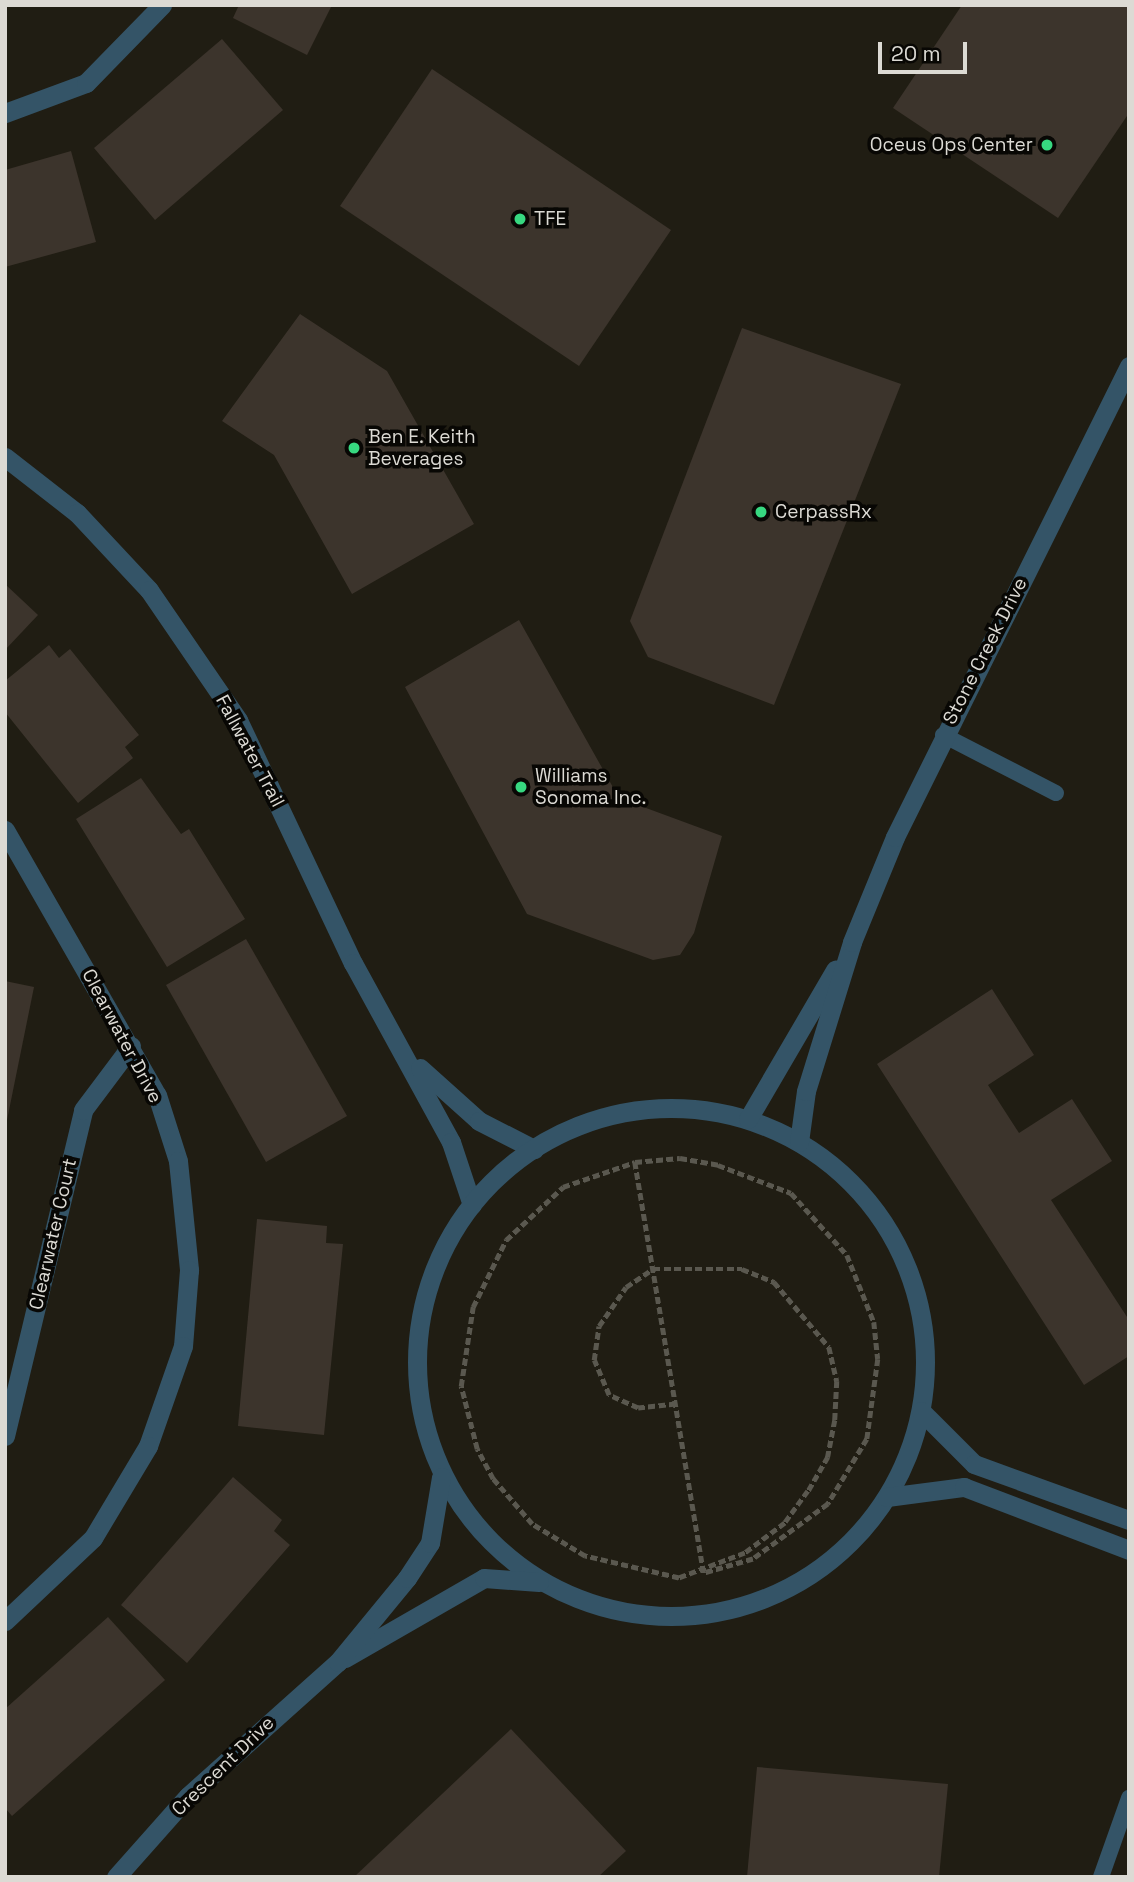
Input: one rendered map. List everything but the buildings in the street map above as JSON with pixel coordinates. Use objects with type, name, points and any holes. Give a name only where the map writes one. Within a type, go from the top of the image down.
[{"type":"street","points":[[5,113],[86,83],[162,5]]},
{"type":"street","name":"Stone Creek Drive","points":[[799,1142],[806,1091],[852,942],[943,735],[1127,374]]},
{"type":"street","name":"Fallwater Trail","points":[[5,457],[77,513],[149,590],[238,720],[353,962],[409,1057],[451,1142],[472,1205]]},
{"type":"street","name":"Clearwater Drive","points":[[5,830],[131,1046],[157,1096],[178,1161],[189,1270],[183,1346],[148,1446],[93,1538],[5,1621]]},
{"type":"street","name":"Stone Creek Drive","points":[[748,1119],[852,942]]},
{"type":"street","name":"Clearwater Court","points":[[5,1436],[83,1110],[131,1046]]},
{"type":"street","name":"Fallwater Trail","points":[[409,1057],[479,1121],[534,1149]]},
{"type":"street","points":[[660,1107],[748,1119],[799,1142],[865,1195],[897,1243],[918,1297],[926,1354],[921,1411],[887,1497],[825,1564],[768,1598],[691,1617],[612,1612],[539,1582],[478,1532],[441,1476],[420,1413],[416,1347],[428,1282],[472,1205],[502,1171],[534,1149],[603,1116],[660,1107]]},
{"type":"street","points":[[921,1411],[974,1464],[1129,1520]]},
{"type":"street","name":"Crescent Drive","points":[[116,1877],[188,1796],[338,1662],[430,1543],[441,1476]]},
{"type":"street","points":[[887,1497],[964,1487],[1129,1550]]},
{"type":"street","name":"Crescent Drive","points":[[338,1662],[484,1578],[539,1582]]},
{"type":"lane","points":[[943,735],[1056,793]]},
{"type":"lane","points":[[1101,1877],[1129,1798]]},
{"type":"path","points":[[680,1158],[718,1165],[791,1193],[847,1255],[874,1322],[878,1359],[867,1439],[841,1485],[794,1534],[753,1559],[704,1573],[648,1575],[555,1543],[493,1479],[477,1449],[461,1386],[473,1307],[506,1240],[563,1187],[635,1162],[680,1158]]},
{"type":"path","points":[[635,1162],[704,1573]]},
{"type":"path","points":[[676,1404],[638,1408],[609,1395],[594,1360],[599,1326],[626,1287],[653,1269],[742,1269],[774,1282],[829,1347],[837,1381],[828,1457],[785,1523],[745,1553],[704,1573]]},
{"type":"place","name":"Oceus Ops Center","points":[[1047,145]]},
{"type":"place","name":"TFE","points":[[520,219]]},
{"type":"place","name":"Ben E. Keith Beverages","points":[[354,448]]},
{"type":"place","name":"CerpassRx","points":[[761,512]]},
{"type":"place","name":"Williams Sonoma Inc.","points":[[521,787]]}]
